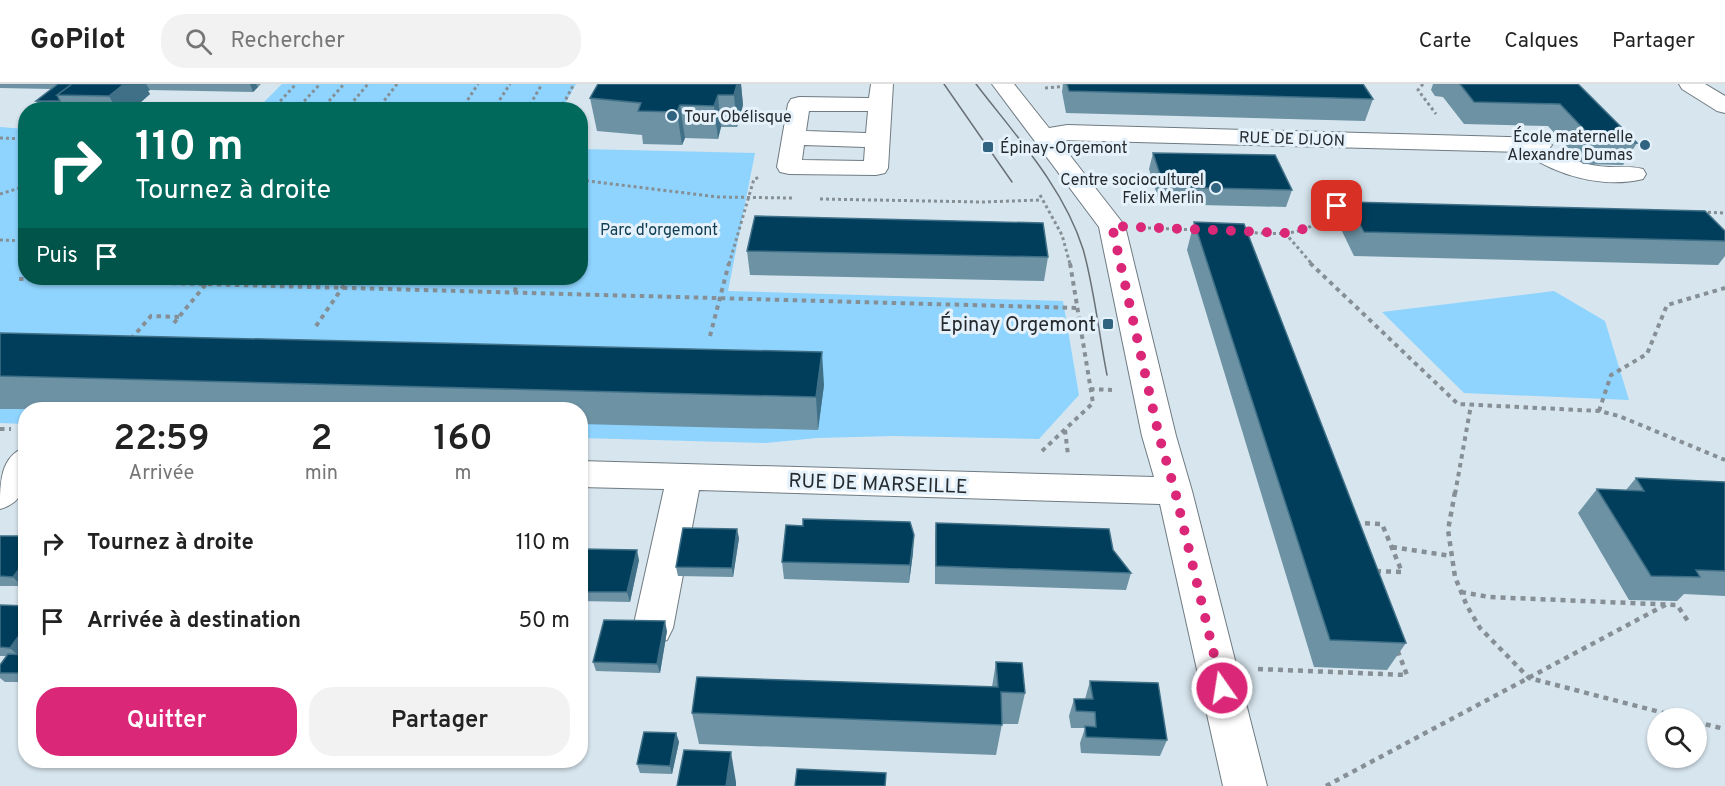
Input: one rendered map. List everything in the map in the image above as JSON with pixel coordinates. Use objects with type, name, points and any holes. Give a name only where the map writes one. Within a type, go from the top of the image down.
[{"type":"street","points":[[1003,84],[1112,226],[1159,436],[1175,491],[1245,786]]},
{"type":"street","points":[[1690,84],[1725,106]]},
{"type":"street","points":[[880,94],[876,168],[789,167],[799,104],[880,94]]},
{"type":"street","name":"RUE DE DIJON","points":[[1044,136],[1067,132],[1535,145],[1556,162],[1576,170],[1607,175],[1634,174]]},
{"type":"street","points":[[793,138],[877,140]]},
{"type":"street","points":[[0,457],[18,458]]},
{"type":"street","points":[[0,496],[18,470]]},
{"type":"street","name":"RUE DE MARSEILLE","points":[[588,474],[1175,491]]},
{"type":"street","points":[[652,627],[684,477]]},
{"type":"path","points":[[279,102],[296,84]]},
{"type":"path","points":[[303,102],[320,84]]},
{"type":"path","points":[[328,102],[344,84]]},
{"type":"path","points":[[353,102],[368,84]]},
{"type":"path","points":[[383,102],[397,84]]},
{"type":"path","points":[[466,102],[478,84]]},
{"type":"path","points":[[499,102],[510,84]]},
{"type":"path","points":[[532,102],[542,84]]},
{"type":"path","points":[[564,102],[574,84]]},
{"type":"path","points":[[1038,88],[1072,86]]},
{"type":"path","points":[[0,138],[18,139]]},
{"type":"path","points":[[710,336],[754,179],[789,167]]},
{"type":"path","points":[[0,194],[18,188]]},
{"type":"path","points":[[1038,455],[1093,403],[1069,256],[1062,235],[1040,195]]},
{"type":"path","points":[[972,202],[1041,200]]},
{"type":"path","points":[[1232,231],[1285,233],[1308,230],[1319,224],[1337,206],[1361,207]]},
{"type":"path","points":[[1694,212],[1725,213]]},
{"type":"path","points":[[1112,226],[1200,230]]},
{"type":"path","points":[[1285,233],[1301,254],[1458,404],[1599,411],[1619,416],[1725,460]]},
{"type":"path","points":[[0,240],[18,241]]},
{"type":"path","points":[[174,323],[205,285]]},
{"type":"path","points":[[235,285],[1078,309]]},
{"type":"path","points":[[316,326],[344,285]]},
{"type":"path","points":[[515,292],[516,285]]},
{"type":"path","points":[[1599,411],[1611,375],[1647,354],[1667,305],[1725,288]]},
{"type":"path","points":[[130,340],[151,316],[178,317]]},
{"type":"path","points":[[1471,405],[1448,530],[1455,577],[1480,628],[1529,678],[1647,709]]},
{"type":"path","points":[[1346,522],[1382,524],[1402,572],[1366,571]]},
{"type":"path","points":[[1391,547],[1451,556]]},
{"type":"path","points":[[1461,592],[1489,597],[1677,605],[1690,624]]},
{"type":"path","points":[[1326,786],[1667,604]]},
{"type":"path","points":[[1261,680],[1258,669],[1407,675],[1395,644]]},
{"type":"path","points":[[1707,725],[1725,729]]},
{"type":"green space","points":[[282,84],[576,84],[566,102],[264,102]]},
{"type":"green space","name":"Parc d'orgemont","points":[[0,127],[18,128],[18,285],[588,285],[588,149],[755,153],[728,291],[1063,301],[1079,395],[1039,439],[894,436],[817,438],[766,443],[588,438],[588,402],[18,402],[18,424],[0,423]]},
{"type":"green space","points":[[1554,291],[1605,321],[1629,400],[1464,393],[1382,312]]},
{"type":"building","points":[[58,84],[72,84],[57,95],[60,101],[36,101]]},
{"type":"building","points":[[72,84],[124,84],[109,96],[57,95]]},
{"type":"building","points":[[598,84],[737,84],[734,95],[718,95],[714,106],[680,105],[677,112],[638,111],[641,103],[590,98]]},
{"type":"building","points":[[1067,84],[1363,84],[1373,99],[1069,91]]},
{"type":"building","points":[[1460,84],[1578,84],[1637,143],[1596,142],[1560,104],[1474,102]]},
{"type":"building","points":[[1153,153],[1275,155],[1292,190],[1164,187]]},
{"type":"building","points":[[1348,202],[1705,211],[1725,231],[1725,241],[1364,232]]},
{"type":"building","points":[[755,216],[1043,223],[1048,257],[747,251]]},
{"type":"building","points":[[1194,222],[1244,224],[1406,643],[1330,640]]},
{"type":"building","points":[[0,333],[822,352],[816,397],[0,376]]},
{"type":"building","points":[[1636,478],[1725,482],[1725,571],[1696,570],[1700,577],[1651,576],[1597,489],[1644,491]]},
{"type":"building","points":[[803,519],[910,522],[914,535],[910,565],[782,562],[786,525],[803,526]]},
{"type":"building","points":[[936,523],[1109,529],[1113,550],[1131,573],[936,566]]},
{"type":"building","points":[[683,528],[737,529],[732,568],[676,567]]},
{"type":"building","points":[[0,536],[18,536],[18,570],[13,577],[0,576]]},
{"type":"building","points":[[588,549],[637,550],[627,592],[588,592]]},
{"type":"building","points":[[0,605],[18,606],[18,637],[10,648],[0,647]]},
{"type":"building","points":[[604,620],[665,621],[657,664],[593,662]]},
{"type":"building","points":[[8,654],[18,655],[18,673],[0,673],[0,665]]},
{"type":"building","points":[[996,662],[1022,663],[1025,693],[1001,692],[1002,725],[692,713],[697,677],[998,687]]},
{"type":"building","points":[[1090,681],[1158,683],[1167,740],[1086,737],[1085,726],[1096,727],[1095,712],[1076,711],[1074,699],[1093,699]]},
{"type":"building","points":[[644,732],[676,733],[670,766],[637,764]]},
{"type":"building","points":[[684,750],[731,752],[726,786],[677,786]]},
{"type":"building","points":[[797,769],[886,773],[885,786],[795,786]]},
{"type":"tram line","points":[[944,84],[1012,182]]},
{"type":"tram line","points":[[976,84],[1037,162],[1074,226],[1083,249],[1090,279],[1107,375]]},
{"type":"place","name":"Tour Obélisque","points":[[672,116]]},
{"type":"place","name":"École maternelle Alexandre Dumas","points":[[1645,145]]},
{"type":"place","name":"Épinay-Orgemont","points":[[988,147]]},
{"type":"place","name":"Centre socioculturel Felix Merlin","points":[[1216,188]]},
{"type":"place","name":"Épinay Orgemont","points":[[1108,324]]},
{"type":"route","points":[[1222,688],[1134,332],[1112,226],[1285,233],[1308,230],[1319,224],[1337,206]]}]
